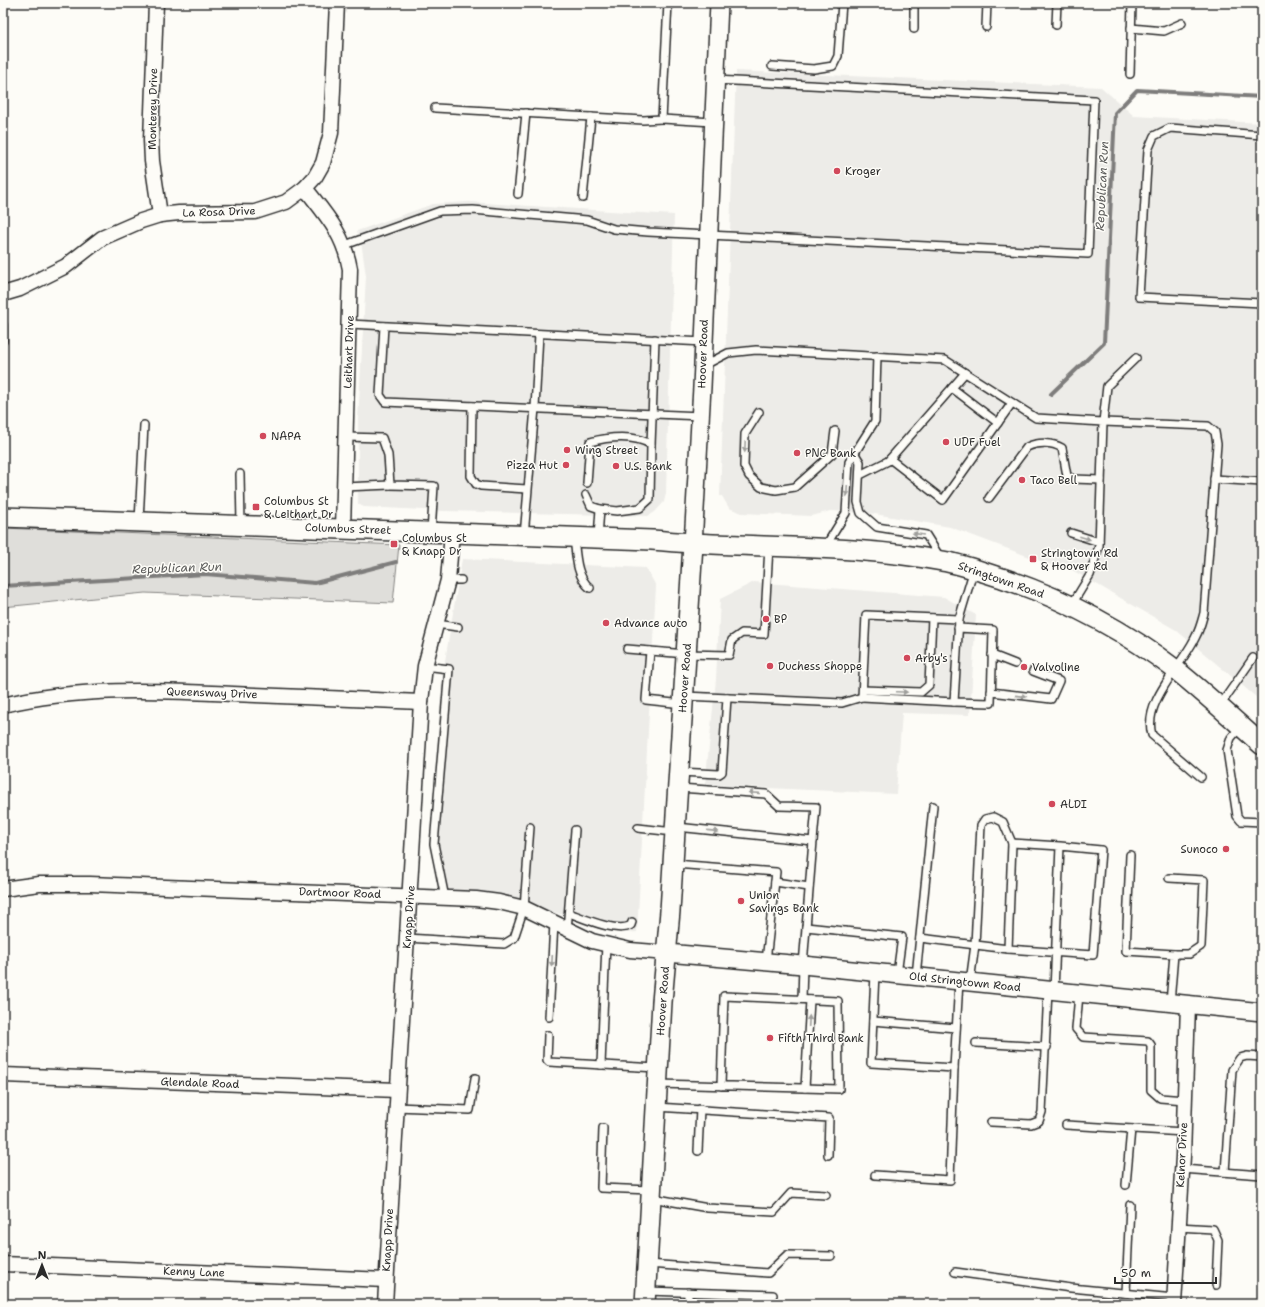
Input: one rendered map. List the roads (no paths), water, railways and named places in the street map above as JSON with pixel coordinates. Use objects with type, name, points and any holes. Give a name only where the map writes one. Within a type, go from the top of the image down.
[{"type":"main road","name":"Columbus Street","points":[[3,518],[574,537],[693,544]]},
{"type":"main road","name":"Stringtown Road","points":[[693,544],[863,551],[943,561],[974,569],[1025,586],[1071,606],[1134,642],[1175,670],[1262,745]]},
{"type":"main road","name":"Hoover Road","points":[[646,1297],[662,1002],[667,953],[693,544]]},
{"type":"street","name":"Monterey Drive","points":[[156,3],[151,140],[152,161],[160,215]]},
{"type":"street","name":"La Rosa Drive","points":[[3,294],[20,289],[66,266],[102,238],[130,225],[160,215],[179,213],[255,212],[286,202],[305,188],[315,177],[323,162],[331,133],[337,3]]},
{"type":"street","name":"Hoover Road","points":[[693,544],[701,416],[719,3]]},
{"type":"street","name":"Leithart Drive","points":[[305,188],[331,221],[345,246],[350,269],[343,529]]},
{"type":"street","name":"Knapp Drive","points":[[385,1304],[421,702],[425,666],[436,624],[454,580],[452,533]]},
{"type":"street","name":"Queensway Drive","points":[[3,705],[69,694],[120,691],[171,691],[421,702]]},
{"type":"street","name":"Dartmoor Road","points":[[3,889],[39,884],[90,884],[410,896],[499,902],[524,908],[592,941],[641,952],[667,953]]},
{"type":"street","name":"Old Stringtown Road","points":[[667,953],[766,961],[1262,1012]]},
{"type":"street","name":"Kelnor Drive","points":[[1174,1301],[1184,1132],[1188,1005]]},
{"type":"street","name":"Glendale Road","points":[[3,1075],[397,1090]]},
{"type":"street","name":"Kenny Lane","points":[[3,1264],[386,1280]]},
{"type":"lane","points":[[662,119],[668,3]]},
{"type":"lane","points":[[772,66],[814,69],[833,66],[838,56],[842,3]]},
{"type":"lane","points":[[914,3],[914,29]]},
{"type":"lane","points":[[986,27],[987,3]]},
{"type":"lane","points":[[1056,25],[1057,3]]},
{"type":"lane","points":[[1130,74],[1132,3]]},
{"type":"lane","points":[[1132,28],[1164,31],[1182,23]]},
{"type":"lane","points":[[345,246],[440,211],[474,210],[587,220],[614,229],[708,236],[1088,254],[1094,100],[715,80]]},
{"type":"lane","points":[[435,108],[644,120],[662,119],[713,122]]},
{"type":"lane","points":[[518,194],[526,113]]},
{"type":"lane","points":[[583,198],[591,117]]},
{"type":"lane","points":[[1262,135],[1170,128],[1154,136],[1148,150],[1139,297],[1262,303]]},
{"type":"lane","points":[[3,324],[3,341]]},
{"type":"lane","points":[[349,324],[704,342]]},
{"type":"lane","points":[[384,326],[380,395],[385,402],[701,416]]},
{"type":"lane","points":[[524,536],[527,489],[536,408],[539,334]]},
{"type":"lane","points":[[586,496],[591,506],[600,509],[617,511],[640,508],[650,499],[655,339]]},
{"type":"lane","points":[[703,366],[728,353],[756,350],[945,360],[1036,418],[1208,426],[1215,432],[1217,444],[1204,613],[1196,637],[1156,702],[1149,726],[1152,735],[1201,777]]},
{"type":"lane","points":[[824,550],[846,513],[849,462],[875,422],[877,356]]},
{"type":"lane","points":[[1071,606],[1090,575],[1099,542],[1103,422],[1107,386],[1136,358]]},
{"type":"lane","points":[[860,475],[890,460],[965,373]]},
{"type":"lane","points":[[952,388],[998,423]]},
{"type":"lane","points":[[890,460],[943,500],[1012,403]]},
{"type":"lane","points":[[472,406],[471,476],[473,481],[481,486],[527,489]]},
{"type":"lane","points":[[759,412],[746,434],[744,466],[749,476],[761,486],[776,490],[795,486],[832,454],[835,431]]},
{"type":"lane","points":[[139,523],[144,425]]},
{"type":"lane","points":[[346,437],[382,438],[388,455],[390,485]]},
{"type":"lane","points":[[587,483],[590,442],[601,439],[632,438],[646,441],[651,445]]},
{"type":"lane","points":[[989,498],[1028,447],[1036,443],[1057,444],[1062,448],[1067,476],[1073,479],[1101,480]]},
{"type":"lane","points":[[855,454],[860,462],[858,502],[861,513],[877,527],[926,535],[943,561]]},
{"type":"lane","points":[[240,474],[241,527]]},
{"type":"lane","points":[[1214,479],[1262,482]]},
{"type":"lane","points":[[344,486],[434,486],[431,532]]},
{"type":"lane","points":[[598,538],[600,509]]},
{"type":"lane","points":[[1071,533],[1099,542]]},
{"type":"lane","points":[[574,537],[576,560],[583,580],[590,588]]},
{"type":"lane","points":[[627,649],[686,654],[729,655],[732,640],[742,633],[764,634],[769,547]]},
{"type":"lane","points":[[954,702],[959,619],[974,569]]},
{"type":"lane","points":[[863,693],[866,615],[959,619]]},
{"type":"lane","points":[[650,651],[646,700],[726,698],[842,703],[863,693],[921,692],[929,685],[932,618]]},
{"type":"lane","points":[[436,624],[458,627]]},
{"type":"lane","points":[[863,693],[954,702],[991,703],[993,630],[958,628]]},
{"type":"lane","points":[[992,655],[1015,664]]},
{"type":"lane","points":[[1219,707],[1253,658]]},
{"type":"lane","points":[[425,666],[449,668],[434,844],[445,898]]},
{"type":"lane","points":[[991,692],[1051,699],[1059,681],[1033,671]]},
{"type":"lane","points":[[678,780],[719,774],[722,772],[726,698]]},
{"type":"lane","points":[[1241,726],[1230,738],[1227,750],[1237,816],[1241,822],[1262,822]]},
{"type":"lane","points":[[678,780],[766,794],[778,806],[816,807],[803,965],[806,1000],[805,1088]]},
{"type":"lane","points":[[916,976],[933,806]]},
{"type":"lane","points":[[875,1175],[950,1180],[956,1028],[964,982],[975,945],[981,825],[985,819],[993,817],[1003,822],[1012,843],[1008,949]]},
{"type":"lane","points":[[408,938],[504,944],[514,938],[524,908],[530,827]]},
{"type":"lane","points":[[638,828],[674,829],[813,841]]},
{"type":"lane","points":[[567,930],[575,830]]},
{"type":"lane","points":[[920,938],[1056,954],[1093,955],[1101,850],[1012,843]]},
{"type":"lane","points":[[992,1122],[1031,1124],[1039,1121],[1042,1112],[1051,991],[1056,954],[1060,846]]},
{"type":"lane","points":[[1130,855],[1126,951],[1189,954],[1201,946],[1204,880],[1169,878]]},
{"type":"lane","points":[[672,864],[776,872],[766,961]]},
{"type":"lane","points":[[775,882],[809,887]]},
{"type":"lane","points":[[569,913],[613,927],[628,928],[632,922]]},
{"type":"lane","points":[[549,1017],[554,922]]},
{"type":"lane","points":[[806,926],[902,937],[897,975]]},
{"type":"lane","points":[[601,1065],[606,944]]},
{"type":"lane","points":[[1170,1003],[1174,954]]},
{"type":"lane","points":[[875,972],[871,1063],[954,1068]]},
{"type":"lane","points":[[1079,994],[1076,1029],[1078,1033],[1083,1037],[1148,1042],[1151,1046],[1152,1090],[1160,1098],[1185,1100]]},
{"type":"lane","points":[[548,1034],[547,1060],[549,1062],[601,1065],[721,1086],[839,1089],[838,1001],[724,996],[721,1086]]},
{"type":"lane","points":[[873,1021],[956,1028]]},
{"type":"lane","points":[[976,1043],[1047,1047]]},
{"type":"lane","points":[[1225,1172],[1232,1070],[1240,1058],[1262,1057]]},
{"type":"lane","points":[[396,1107],[470,1110],[475,1078]]},
{"type":"lane","points":[[657,1107],[829,1118],[828,1155]]},
{"type":"lane","points":[[698,1151],[700,1109]]},
{"type":"lane","points":[[1066,1125],[1184,1132]]},
{"type":"lane","points":[[603,1128],[601,1188],[652,1194],[708,1208],[774,1212],[791,1193],[826,1195]]},
{"type":"lane","points":[[1126,1185],[1131,1129]]},
{"type":"lane","points":[[1182,1169],[1262,1175]]},
{"type":"lane","points":[[1126,1293],[1130,1205]]},
{"type":"lane","points":[[1178,1227],[1213,1229],[1218,1240],[1216,1285]]},
{"type":"lane","points":[[648,1264],[768,1273],[787,1254],[831,1256]]},
{"type":"lane","points":[[955,1272],[1126,1293],[1174,1301]]},
{"type":"lane","points":[[646,1297],[688,1292],[773,1296]]},
{"type":"lane","points":[[688,1292],[688,1304]]},
{"type":"waterway","name":"Republican Run","points":[[1051,394],[1104,343],[1115,113],[1137,90],[1262,97]]},
{"type":"waterway","name":"Republican Run","points":[[3,586],[205,574],[315,583],[396,562]]},
{"type":"place","name":"Kroger","points":[[837,171]]},
{"type":"place","name":"NAPA","points":[[263,436]]},
{"type":"place","name":"UDF Fuel","points":[[946,442]]},
{"type":"place","name":"Wing Street","points":[[567,450]]},
{"type":"place","name":"PNC Bank","points":[[797,453]]},
{"type":"place","name":"Pizza Hut","points":[[566,465]]},
{"type":"place","name":"U.S. Bank","points":[[616,466]]},
{"type":"place","name":"Taco Bell","points":[[1022,480]]},
{"type":"place","name":"Columbus St & Leithart Dr","points":[[256,507]]},
{"type":"place","name":"Columbus St & Knapp Dr","points":[[394,544]]},
{"type":"place","name":"Stringtown Rd & Hoover Rd","points":[[1033,559]]},
{"type":"place","name":"BP","points":[[766,619]]},
{"type":"place","name":"Advance auto","points":[[606,623]]},
{"type":"place","name":"Arby's","points":[[907,658]]},
{"type":"place","name":"Duchess Shoppe","points":[[770,666]]},
{"type":"place","name":"Valvoline","points":[[1024,667]]},
{"type":"place","name":"ALDI","points":[[1052,804]]},
{"type":"place","name":"Sunoco","points":[[1226,849]]},
{"type":"place","name":"Union Savings Bank","points":[[741,901]]},
{"type":"place","name":"Fifth Third Bank","points":[[770,1038]]}]
